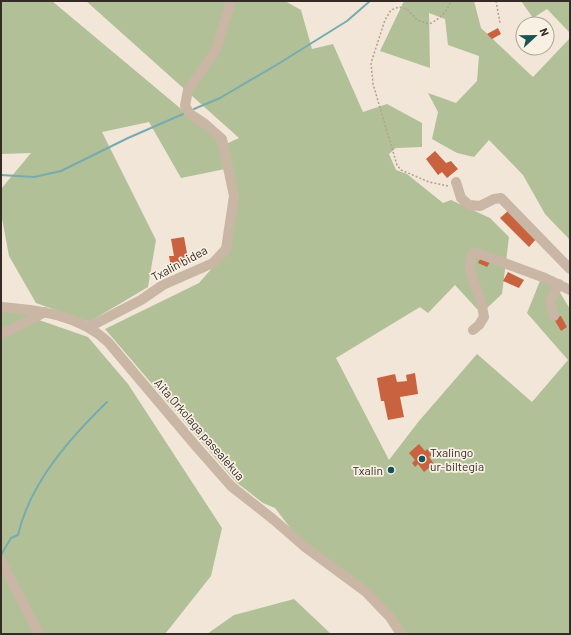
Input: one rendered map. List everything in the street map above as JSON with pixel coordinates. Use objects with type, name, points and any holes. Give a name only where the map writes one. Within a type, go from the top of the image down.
[{"type":"street","name":"Txalin bidea","points":[[89,327],[141,300],[163,285],[213,263],[226,249],[234,196],[222,139],[190,114],[185,106],[188,90],[216,50],[231,1]]},
{"type":"street","points":[[456,182],[461,198],[469,205],[480,206],[494,199],[501,198],[570,269]]},
{"type":"street","points":[[473,330],[479,325],[484,317],[481,301],[473,281],[469,262],[472,254],[477,253],[559,284],[570,290]]},
{"type":"street","points":[[554,316],[550,301],[559,284]]},
{"type":"street","name":"Aita Orkolaga pasealekua","points":[[1,307],[45,312],[65,317],[89,327],[99,334],[108,342],[231,486],[305,547],[366,592],[390,617],[402,634]]},
{"type":"street","points":[[1,333],[8,331],[45,312]]},
{"type":"street","points":[[1,561],[39,634]]},
{"type":"path","points":[[451,1],[448,8],[439,19],[429,24],[417,20],[408,9],[399,7],[391,10],[385,20],[371,63],[373,84],[398,165],[401,170],[429,182],[448,186],[456,182]]},
{"type":"path","points":[[496,1],[500,24]]},
{"type":"green space","points":[[1,1],[52,1],[217,139],[225,169],[181,178],[149,122],[102,132],[156,240],[148,287],[89,322],[36,303],[9,256],[1,213],[1,189],[31,153],[1,154]]},
{"type":"green space","points":[[86,1],[226,1],[217,38],[233,1],[285,1],[301,10],[312,49],[333,44],[363,112],[387,104],[422,123],[422,147],[396,148],[389,154],[396,170],[407,174],[443,203],[451,200],[490,218],[509,237],[502,294],[487,308],[477,309],[455,285],[428,313],[420,307],[336,358],[389,460],[419,421],[477,354],[532,402],[568,360],[527,313],[540,281],[556,286],[570,309],[570,634],[407,634],[383,604],[298,538],[275,508],[263,503],[236,482],[105,329],[199,283],[214,266],[233,227],[226,144],[239,138]]},
{"type":"green space","points":[[404,1],[474,1],[481,28],[533,77],[553,56],[555,56],[555,54],[570,38],[570,240],[545,214],[523,175],[489,140],[474,157],[457,153],[432,139],[438,112],[428,93],[456,103],[477,81],[479,56],[448,45],[445,19],[429,13],[430,68],[380,51]]},
{"type":"green space","points":[[521,1],[570,1],[570,33],[547,9],[536,16],[532,16]]},
{"type":"green space","points":[[1,311],[31,314],[39,320],[88,337],[128,384],[222,528],[211,576],[165,634],[1,634]]},
{"type":"green space","points":[[294,599],[331,634],[207,634],[234,615]]},
{"type":"building","points":[[498,28],[501,34],[492,39],[487,34]]},
{"type":"building","points":[[435,151],[446,163],[451,161],[458,169],[447,178],[442,172],[438,175],[426,159]]},
{"type":"building","points":[[509,210],[537,238],[529,247],[500,218]]},
{"type":"building","points":[[184,237],[189,264],[171,267],[169,256],[174,256],[171,239]]},
{"type":"building","points":[[481,257],[490,262],[487,267],[478,263]]},
{"type":"building","points":[[508,272],[524,280],[519,288],[503,281]]},
{"type":"building","points":[[561,316],[567,327],[561,331],[554,319]]},
{"type":"building","points":[[415,373],[418,394],[400,397],[404,417],[388,420],[384,401],[381,401],[377,378],[395,374],[397,382],[407,381],[406,375]]},
{"type":"building","name":"Txalingo ur-biltegia","points":[[419,444],[425,451],[427,449],[432,455],[429,457],[434,464],[424,472],[418,464],[415,467],[412,463],[415,460],[409,453]]},
{"type":"waterway","points":[[194,109],[220,98],[278,64],[347,21],[370,1]]},
{"type":"waterway","points":[[1,175],[34,177],[61,171],[128,138],[183,114]]},
{"type":"waterway","points":[[1,555],[11,538],[18,535],[24,516],[41,480],[65,447],[107,402]]},
{"type":"place","name":"Txalingo ur-biltegia","points":[[422,459]]},
{"type":"place","name":"Txalin","points":[[391,470]]}]
